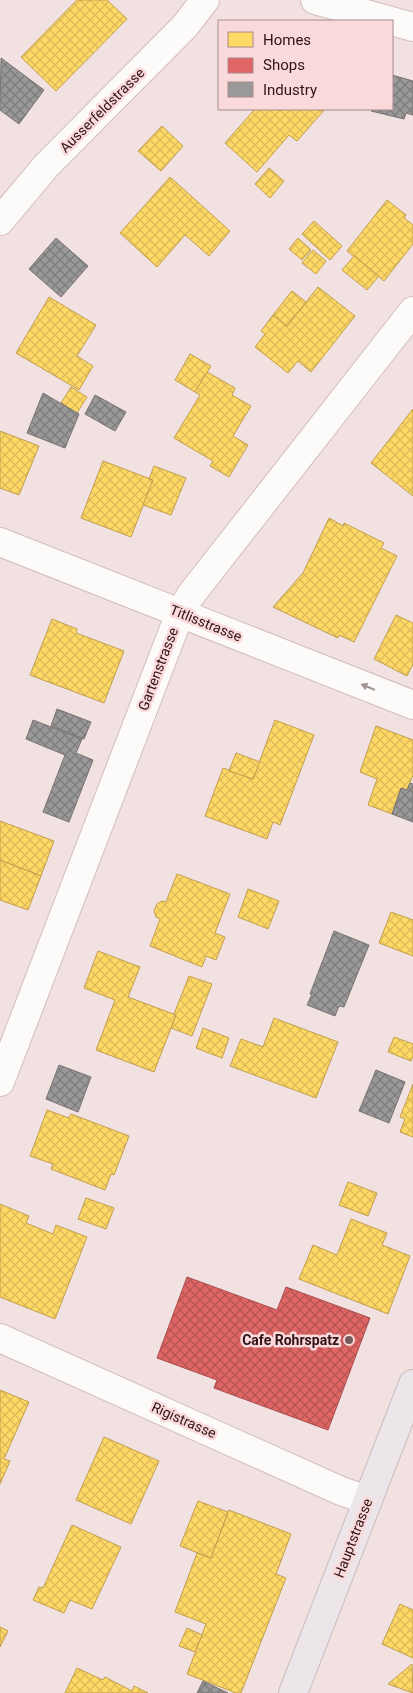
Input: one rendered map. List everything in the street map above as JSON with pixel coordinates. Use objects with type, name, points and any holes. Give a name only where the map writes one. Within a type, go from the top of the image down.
[{"type":"main road","name":"Hauptstrasse","points":[[293,1693],[413,1384]]},
{"type":"street","name":"Ausserfeldstrasse","points":[[0,221],[46,166],[184,26],[205,0]]},
{"type":"street","points":[[314,0],[387,20]]},
{"type":"street","points":[[393,22],[413,27]]},
{"type":"street","name":"Gartenstrasse","points":[[0,1082],[180,613],[190,596],[413,311]]},
{"type":"street","name":"Titlisstrasse","points":[[0,542],[413,705]]},
{"type":"street","name":"Rigistrasse","points":[[0,1338],[341,1491],[368,1500]]},
{"type":"building: Homes","points":[[77,0],[107,0],[127,19],[56,91],[21,57]]},
{"type":"building: Homes","points":[[254,110],[324,110],[297,141],[289,135],[257,172],[225,143]]},
{"type":"building: Homes","points":[[162,126],[183,146],[161,171],[138,151]]},
{"type":"building: Homes","points":[[269,168],[284,181],[270,198],[255,184]]},
{"type":"building: Homes","points":[[170,177],[230,231],[209,256],[185,235],[157,267],[120,233]]},
{"type":"building: Homes","points":[[387,200],[406,215],[404,218],[413,225],[413,244],[384,281],[347,251]]},
{"type":"building: Homes","points":[[314,221],[342,246],[330,260],[302,234]]},
{"type":"building: Homes","points":[[298,238],[311,250],[302,260],[289,249]]},
{"type":"building: Homes","points":[[313,250],[326,261],[316,274],[302,263]]},
{"type":"building: Homes","points":[[354,256],[379,276],[367,290],[342,270]]},
{"type":"building: Homes","points":[[318,287],[355,316],[311,372],[298,361],[288,373],[255,347],[265,334],[261,331],[273,315],[287,326]]},
{"type":"building: Homes","points":[[292,291],[306,302],[287,326],[273,315]]},
{"type":"building: Homes","points":[[49,297],[96,325],[77,356],[93,366],[79,390],[16,353]]},
{"type":"building: Homes","points":[[190,354],[211,366],[195,392],[175,380]]},
{"type":"building: Homes","points":[[207,372],[235,388],[232,395],[251,406],[233,436],[248,445],[229,477],[210,466],[213,461],[174,438],[200,395],[195,392]]},
{"type":"building: Homes","points":[[71,387],[87,397],[77,413],[61,403]]},
{"type":"building: Homes","points":[[413,409],[413,496],[371,463]]},
{"type":"building: Homes","points":[[0,431],[39,446],[19,495],[0,488]]},
{"type":"building: Homes","points":[[103,461],[153,480],[131,537],[81,518]]},
{"type":"building: Homes","points":[[154,466],[186,478],[171,515],[143,505],[153,480],[149,479]]},
{"type":"building: Homes","points":[[329,518],[343,526],[344,523],[384,543],[381,548],[397,556],[354,642],[339,635],[338,638],[273,607],[303,573]]},
{"type":"building: Homes","points":[[396,615],[413,623],[413,664],[407,676],[374,659]]},
{"type":"building: Homes","points":[[52,619],[77,629],[76,633],[124,651],[104,703],[30,675]]},
{"type":"building: Homes","points":[[275,720],[314,735],[280,825],[273,822],[267,839],[205,816],[223,768],[253,779]]},
{"type":"building: Homes","points":[[376,726],[413,740],[413,775],[407,790],[401,788],[392,814],[368,805],[377,779],[360,772]]},
{"type":"building: Homes","points":[[236,753],[260,762],[253,779],[229,771]]},
{"type":"building: Homes","points":[[0,821],[54,841],[41,876],[0,860]]},
{"type":"building: Homes","points":[[0,860],[41,876],[28,910],[0,900]]},
{"type":"building: Homes","points":[[177,874],[230,894],[215,933],[225,937],[216,960],[206,956],[202,967],[150,946],[160,919],[156,917],[154,911],[157,904],[162,901],[166,902]]},
{"type":"building: Homes","points":[[248,889],[279,901],[268,929],[238,917]]},
{"type":"building: Homes","points":[[391,912],[413,920],[413,956],[379,943]]},
{"type":"building: Homes","points":[[98,951],[140,967],[128,997],[176,1015],[154,1072],[96,1050],[115,1000],[84,988]]},
{"type":"building: Homes","points":[[189,976],[212,984],[192,1036],[171,1028],[176,1015],[174,1014]]},
{"type":"building: Homes","points":[[274,1018],[338,1042],[316,1098],[230,1066],[241,1039],[263,1047]]},
{"type":"building: Homes","points":[[203,1028],[229,1038],[222,1058],[196,1048]]},
{"type":"building: Homes","points":[[394,1037],[413,1044],[411,1061],[388,1052]]},
{"type":"building: Homes","points":[[413,1084],[413,1137],[400,1132],[405,1119],[400,1117]]},
{"type":"building: Homes","points":[[47,1110],[69,1118],[71,1114],[129,1136],[114,1175],[111,1174],[105,1190],[51,1169],[53,1164],[30,1156]]},
{"type":"building: Homes","points":[[348,1182],[377,1193],[368,1216],[339,1205]]},
{"type":"building: Homes","points":[[86,1198],[114,1208],[106,1229],[78,1219]]},
{"type":"building: Homes","points":[[0,1204],[29,1216],[26,1223],[53,1234],[56,1225],[87,1237],[55,1319],[0,1297]]},
{"type":"building: Homes","points":[[351,1219],[387,1233],[382,1245],[410,1256],[388,1314],[299,1279],[313,1245],[337,1255]]},
{"type":"building: Homes","points":[[0,1390],[29,1402],[4,1459],[10,1461],[0,1484]]},
{"type":"building: Homes","points":[[104,1437],[159,1461],[131,1524],[76,1500]]},
{"type":"building: Homes","points":[[198,1501],[228,1512],[211,1558],[180,1546]]},
{"type":"building: Homes","points":[[229,1510],[291,1534],[276,1574],[286,1578],[241,1693],[236,1693],[187,1674],[206,1624],[175,1612],[197,1553],[211,1558]]},
{"type":"building: Homes","points":[[72,1525],[121,1547],[92,1609],[70,1600],[64,1613],[33,1600],[39,1587],[43,1588]]},
{"type":"building: Homes","points":[[400,1604],[413,1610],[413,1658],[382,1644]]},
{"type":"building: Homes","points":[[0,1627],[8,1631],[0,1647]]},
{"type":"building: Homes","points":[[187,1628],[202,1635],[195,1652],[179,1646]]},
{"type":"building: Homes","points":[[412,1664],[413,1693],[388,1684]]},
{"type":"building: Homes","points":[[77,1668],[103,1680],[105,1677],[132,1691],[134,1686],[148,1693],[65,1693]]},
{"type":"building: Shops","points":[[187,1277],[277,1310],[286,1287],[370,1318],[328,1430],[214,1388],[217,1380],[157,1358]]},
{"type":"building: Industry","points":[[1,58],[44,90],[19,124],[0,110]]},
{"type":"building: Industry","points":[[393,75],[413,81],[413,115],[406,113],[404,119],[371,111],[393,110]]},
{"type":"building: Industry","points":[[56,238],[88,266],[61,297],[29,269]]},
{"type":"building: Industry","points":[[43,393],[79,414],[65,448],[27,433]]},
{"type":"building: Industry","points":[[95,395],[126,412],[115,431],[85,414]]},
{"type":"building: Industry","points":[[57,709],[91,722],[84,739],[51,726]]},
{"type":"building: Industry","points":[[33,720],[82,739],[76,753],[93,760],[69,822],[43,812],[65,755],[26,739]]},
{"type":"building: Industry","points":[[410,783],[413,784],[413,822],[392,814],[401,788],[407,790]]},
{"type":"building: Industry","points":[[334,931],[369,945],[344,1007],[339,1006],[335,1016],[307,1005]]},
{"type":"building: Industry","points":[[59,1065],[91,1077],[78,1112],[46,1099]]},
{"type":"building: Industry","points":[[376,1070],[405,1082],[389,1123],[359,1111]]},
{"type":"building: Industry","points":[[203,1681],[228,1693],[197,1693]]},
{"type":"place","name":"Cafe Rohrspatz","points":[[349,1340]]}]
